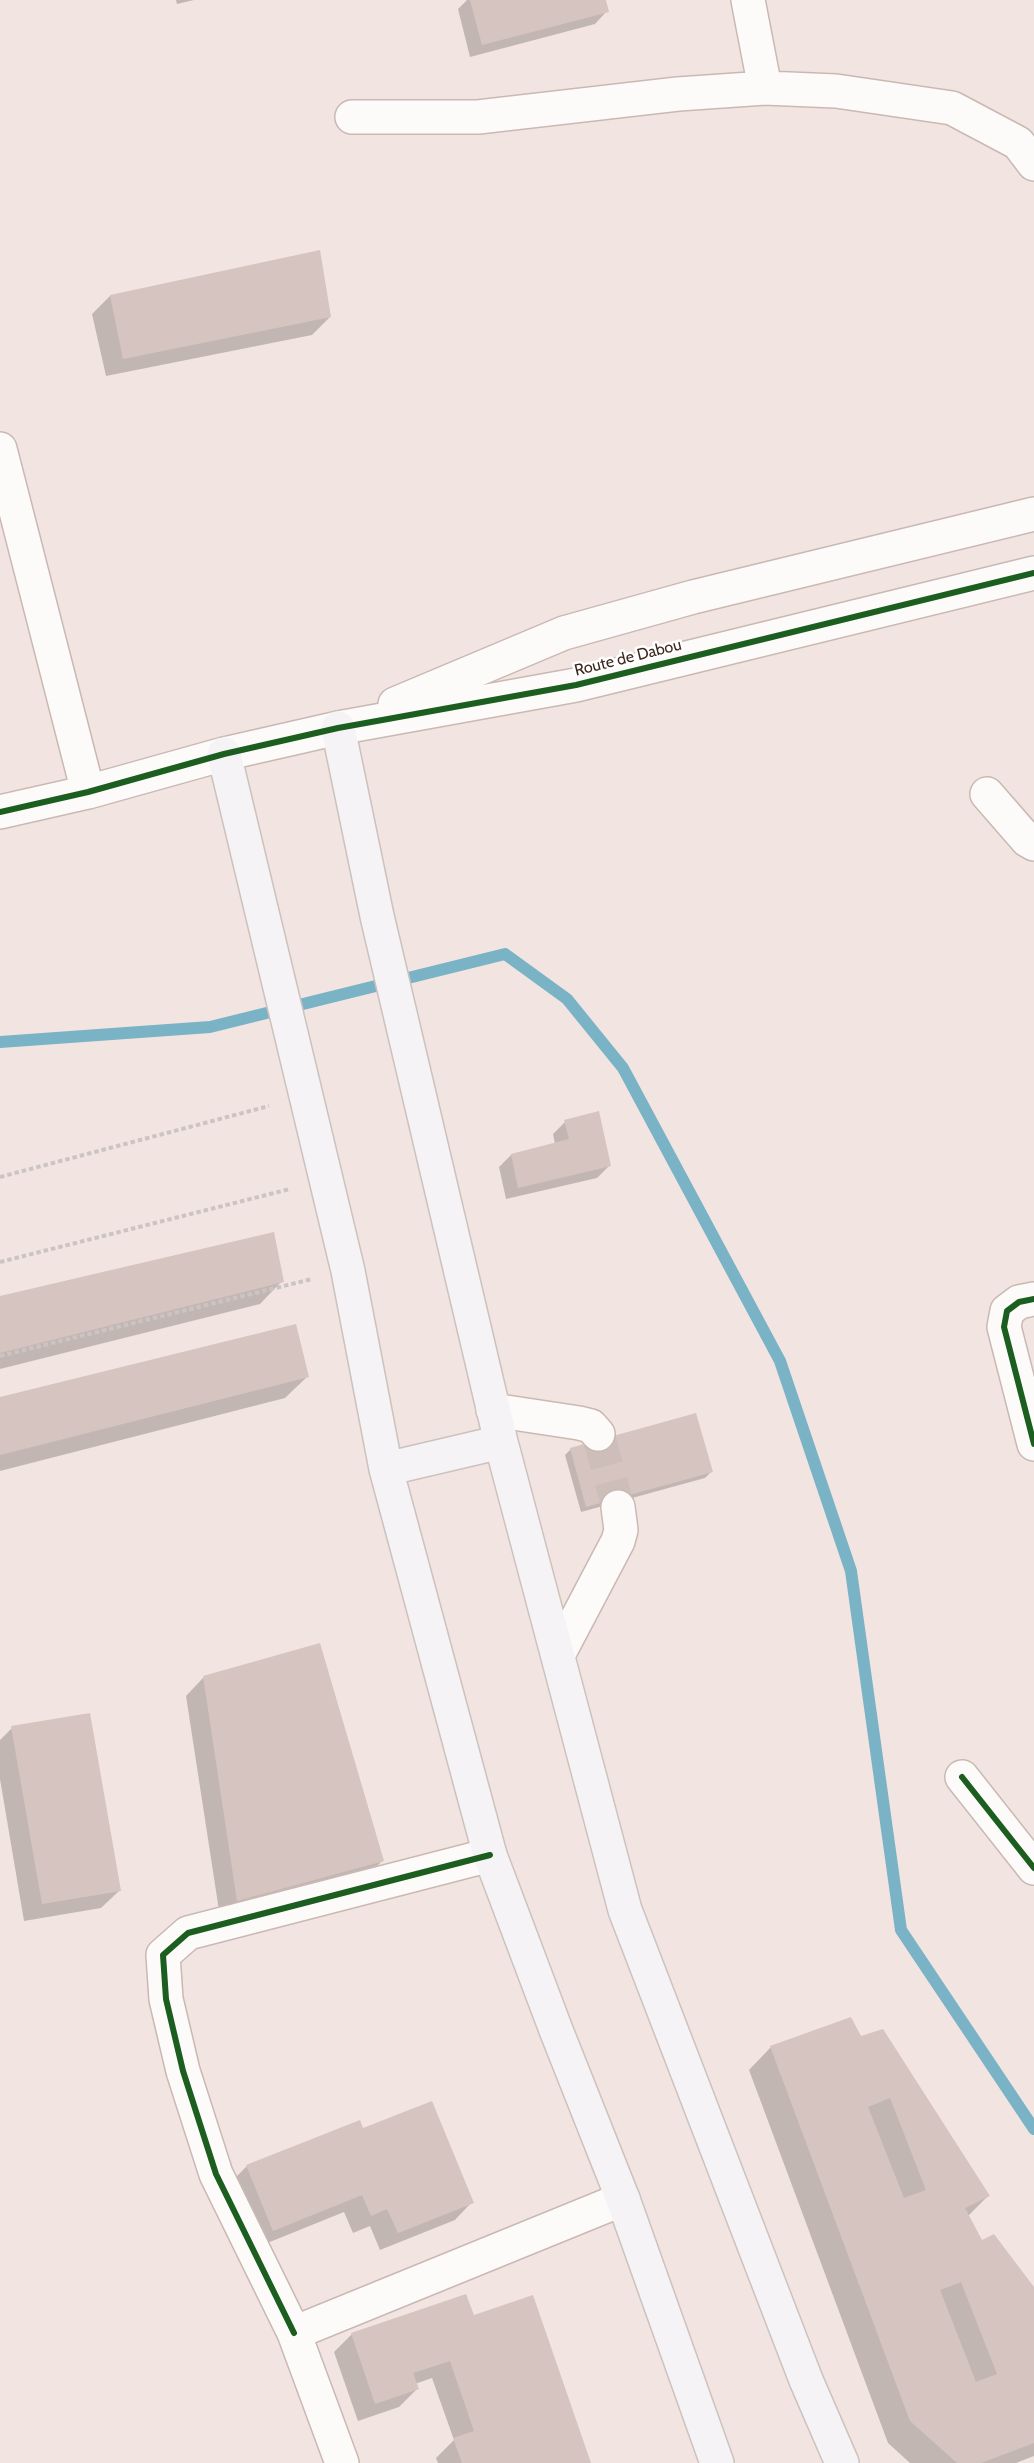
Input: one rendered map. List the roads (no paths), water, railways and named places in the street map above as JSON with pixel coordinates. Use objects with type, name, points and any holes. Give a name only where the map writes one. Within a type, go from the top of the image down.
[{"type":"main road","points":[[338,728],[402,1022],[501,1442],[626,1910],[806,2380],[842,2463]]},
{"type":"main road","points":[[224,754],[348,1270],[386,1470],[490,1856],[623,2199],[717,2463]]},
{"type":"main road","points":[[386,1470],[501,1442]]},
{"type":"street","points":[[748,0],[765,88]]},
{"type":"street","points":[[352,117],[478,117],[678,94],[765,88],[836,91],[952,108],[1018,143],[1034,164]]},
{"type":"street","points":[[0,449],[88,792]]},
{"type":"street","points":[[338,728],[564,633],[693,597],[1034,514]]},
{"type":"street","name":"Route de Dabou","points":[[0,812],[88,792],[224,754],[338,728],[576,685],[1034,573]]},
{"type":"street","points":[[987,795],[1027,840],[1034,844]]},
{"type":"street","points":[[1034,1299],[1019,1302],[1006,1311],[1004,1328],[1034,1444]]},
{"type":"street","points":[[494,1410],[579,1423],[591,1426],[598,1434]]},
{"type":"street","points":[[558,1655],[618,1541],[621,1530],[618,1507]]},
{"type":"street","points":[[962,1777],[1034,1868]]},
{"type":"street","points":[[342,2463],[294,2333],[216,2175],[166,1999],[163,1955],[189,1933],[490,1856]]},
{"type":"street","points":[[294,2333],[623,2199]]},
{"type":"waterway","points":[[0,1042],[210,1027],[505,954],[567,999],[623,1068],[780,1361],[851,1571],[901,1930],[1034,2129]]},
{"type":"tunnel","points":[[598,1434],[618,1507]]}]
